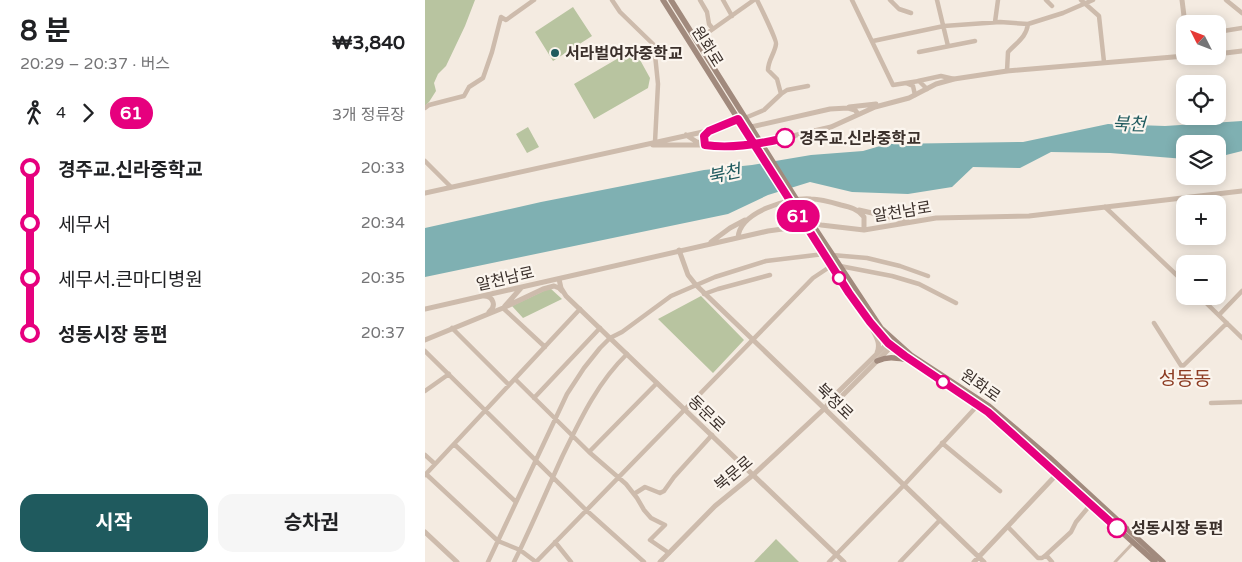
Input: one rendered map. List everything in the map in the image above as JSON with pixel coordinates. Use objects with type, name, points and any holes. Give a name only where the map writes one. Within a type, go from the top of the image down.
[{"type":"main road","name":"원화로","points":[[663,0],[733,105],[745,118],[839,266],[892,342],[989,406],[1049,457],[1163,562]]},
{"type":"main road","name":"원화로","points":[[671,0],[697,40],[733,105],[738,119],[798,216],[869,321],[910,360],[978,405],[1155,562]]},
{"type":"main road","points":[[876,359],[888,357],[910,360]]},
{"type":"street","points":[[427,106],[463,96],[469,87],[483,78],[501,17],[506,20],[534,0]]},
{"type":"street","points":[[612,0],[620,12],[654,46],[658,84],[655,142]]},
{"type":"street","points":[[675,0],[680,14]]},
{"type":"street","points":[[700,0],[707,12],[709,24],[713,29]]},
{"type":"street","points":[[723,0],[732,16]]},
{"type":"street","points":[[691,44],[755,0],[776,40],[777,44],[770,59],[768,70],[777,80],[781,94]]},
{"type":"street","points":[[859,0],[853,1],[893,85],[941,76],[954,79]]},
{"type":"street","points":[[890,0],[899,9],[911,14]]},
{"type":"street","points":[[937,0],[948,46]]},
{"type":"street","points":[[995,22],[999,0]]},
{"type":"street","points":[[1047,0],[1052,6]]},
{"type":"street","points":[[873,41],[944,26],[995,22],[1028,24],[1063,13],[1082,2],[1093,0]]},
{"type":"street","points":[[1183,0],[1184,15]]},
{"type":"street","points":[[1226,0],[1242,13]]},
{"type":"street","points":[[1082,2],[1099,16],[1104,62]]},
{"type":"street","points":[[1007,71],[1008,52],[1024,37],[1028,24]]},
{"type":"street","points":[[1226,31],[1242,28]]},
{"type":"street","points":[[919,52],[975,41]]},
{"type":"street","points":[[1226,53],[1242,51]]},
{"type":"street","points":[[642,145],[705,145],[720,147],[771,141],[831,126],[858,114],[915,95],[941,82],[954,79],[1007,71],[1176,57]]},
{"type":"street","points":[[915,82],[923,83],[927,89]]},
{"type":"street","points":[[904,83],[913,86],[915,95]]},
{"type":"street","points":[[745,118],[764,110],[787,90],[808,86]]},
{"type":"street","points":[[751,127],[795,116],[841,108],[886,104]]},
{"type":"street","points":[[841,108],[845,115],[844,121]]},
{"type":"street","points":[[849,108],[855,110],[858,114]]},
{"type":"street","points":[[425,193],[709,131],[738,119]]},
{"type":"street","points":[[705,145],[704,136],[709,131]]},
{"type":"street","points":[[686,136],[705,145]]},
{"type":"street","points":[[425,162],[451,187]]},
{"type":"street","name":"알천남로","points":[[708,244],[750,217],[774,206],[799,199],[823,200],[856,210],[864,218],[864,230],[910,221],[951,217],[1029,216],[1242,191]]},
{"type":"street","points":[[1105,207],[1176,274]]},
{"type":"street","points":[[856,210],[910,221]]},
{"type":"street","points":[[738,238],[741,226],[750,217]]},
{"type":"street","points":[[810,221],[821,225],[864,230]]},
{"type":"street","points":[[802,222],[797,227],[809,232]]},
{"type":"street","points":[[817,232],[821,225]]},
{"type":"street","name":"알천남로","points":[[425,309],[679,250],[768,231],[797,227]]},
{"type":"street","name":"북정로","points":[[679,250],[688,275],[696,285],[984,562]]},
{"type":"street","points":[[488,562],[555,419],[576,379],[610,338],[622,332],[671,296],[715,277],[766,261],[824,254]]},
{"type":"street","points":[[832,255],[867,258],[900,266],[928,276]]},
{"type":"street","points":[[580,309],[426,475],[498,541],[520,550],[536,562],[813,278],[831,266]]},
{"type":"street","points":[[839,266],[892,276],[919,284],[956,303]]},
{"type":"street","points":[[705,294],[770,275]]},
{"type":"street","name":"동문로","points":[[559,279],[561,288],[566,296],[844,562]]},
{"type":"street","points":[[425,340],[503,308],[543,289],[554,286],[559,288],[566,296]]},
{"type":"street","points":[[503,308],[522,287]]},
{"type":"street","points":[[1219,315],[1242,291]]},
{"type":"street","points":[[478,318],[494,307],[494,303],[490,298],[481,296]]},
{"type":"street","points":[[1208,305],[1242,338]]},
{"type":"street","points":[[503,308],[545,347]]},
{"type":"street","points":[[869,321],[879,344],[876,359]]},
{"type":"street","points":[[1154,323],[1182,367],[1227,324]]},
{"type":"street","points":[[452,328],[509,386]]},
{"type":"street","points":[[534,398],[600,328]]},
{"type":"street","name":"북문로","points":[[660,562],[715,506],[753,475],[825,408],[841,397],[892,342]]},
{"type":"street","points":[[425,351],[586,510],[644,562]]},
{"type":"street","points":[[514,562],[553,477],[599,386],[614,366],[627,354]]},
{"type":"street","points":[[425,391],[449,374]]},
{"type":"street","points":[[515,379],[634,494],[651,518],[665,525],[650,540],[669,553]]},
{"type":"street","points":[[589,452],[657,382]]},
{"type":"street","points":[[1211,403],[1242,402]]},
{"type":"street","points":[[829,562],[978,405]]},
{"type":"street","points":[[634,494],[645,487],[659,493],[664,491],[674,477],[712,435]]},
{"type":"street","points":[[942,443],[999,491]]},
{"type":"street","points":[[454,444],[516,502]]},
{"type":"street","points":[[425,455],[435,464]]},
{"type":"street","points":[[975,562],[1057,474]]},
{"type":"street","points":[[1008,527],[1038,558],[1042,558],[1071,532],[1076,522],[1091,504]]},
{"type":"street","points":[[900,562],[940,520]]},
{"type":"street","points":[[426,534],[457,562]]},
{"type":"street","points":[[555,542],[571,562]]},
{"type":"street","points":[[1115,562],[1133,543]]},
{"type":"street","points":[[1046,555],[1052,562]]},
{"type":"street","points":[[446,562],[451,557]]},
{"type":"green space","points":[[425,0],[475,0],[446,66],[438,74],[434,83],[436,91],[425,106]]},
{"type":"green space","points":[[573,7],[592,36],[553,61],[535,32]]},
{"type":"green space","points":[[634,49],[650,78],[648,88],[594,119],[574,84]]},
{"type":"green space","points":[[528,127],[539,147],[527,153],[516,134]]},
{"type":"green space","points":[[550,288],[562,299],[523,318],[512,306]]},
{"type":"green space","points":[[701,296],[744,340],[713,373],[658,319]]},
{"type":"green space","points":[[776,539],[799,562],[754,562]]},
{"type":"water","name":"북천","points":[[1242,121],[1242,151],[1226,155],[1226,135],[1176,135],[1176,158],[1110,153],[1051,152],[1020,168],[973,167],[952,187],[908,194],[852,192],[810,182],[768,195],[728,214],[425,277],[425,228],[541,202],[704,170],[752,165],[811,155],[863,151],[887,144],[1023,142],[1108,124],[1165,126],[1226,125],[1226,122]]},
{"type":"bus line","name":"61","points":[[785,138],[757,143],[743,144],[720,147],[705,145],[703,140],[709,131],[738,119],[748,135],[757,150],[798,216],[849,293],[888,343],[988,412],[1117,528]]},
{"type":"place","name":"서라벌여자중학교","points":[[555,53]]},
{"type":"place","name":"경주교.신라중학교","points":[[785,138]]},
{"type":"place","name":"성동시장 동편","points":[[1117,528]]},
{"type":"district","name":"성동동","points":[[1185,378]]}]
